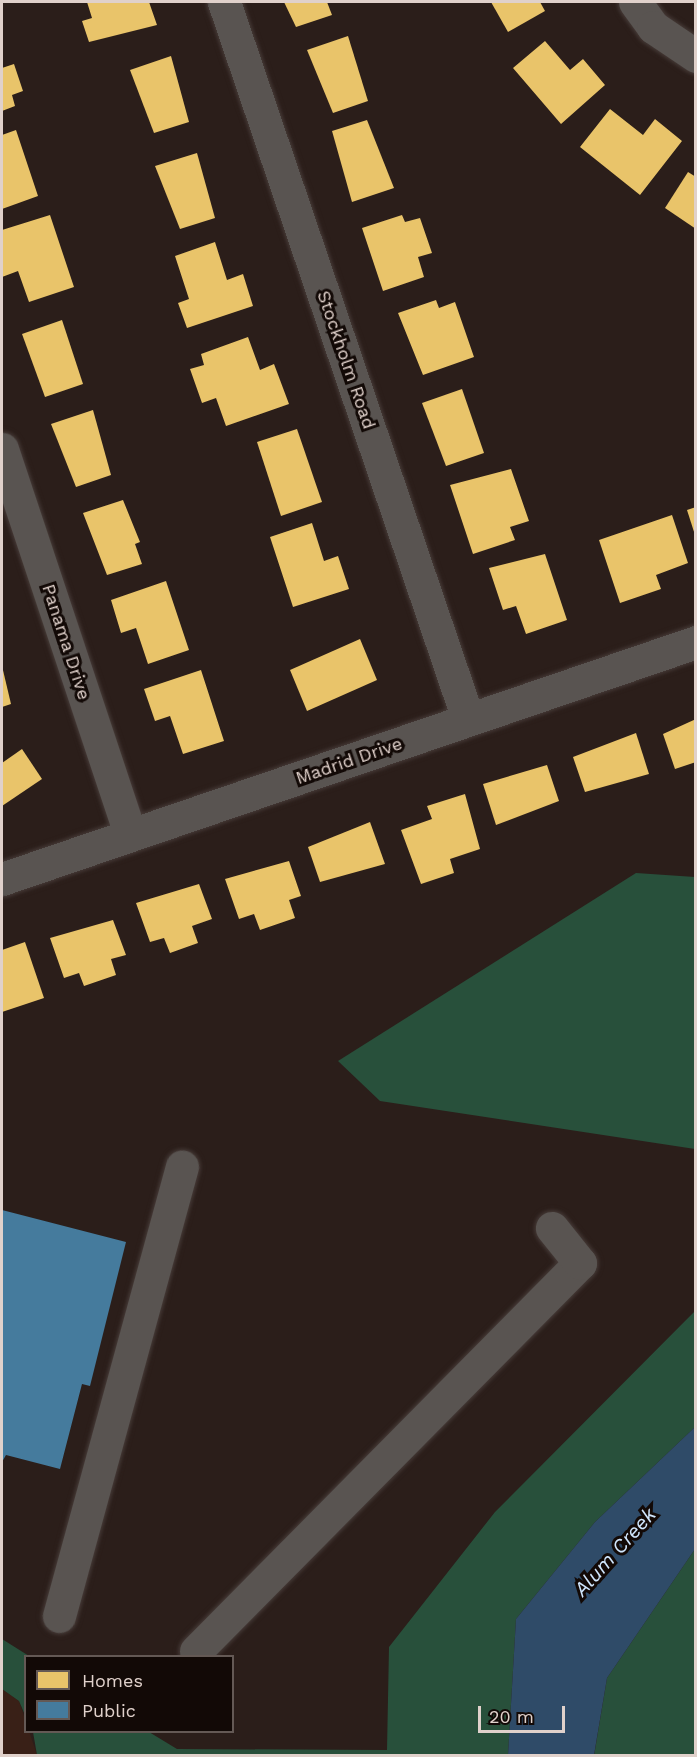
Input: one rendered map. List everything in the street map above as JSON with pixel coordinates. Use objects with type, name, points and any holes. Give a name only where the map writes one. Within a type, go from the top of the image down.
[{"type":"street","name":"Stockholm Road","points":[[224,2],[468,719]]},
{"type":"street","points":[[635,2],[653,27],[696,56]]},
{"type":"street","name":"Panama Drive","points":[[2,449],[130,834]]},
{"type":"street","name":"Madrid Drive","points":[[2,879],[696,642]]},
{"type":"street","points":[[58,1616],[182,1167]]},
{"type":"street","points":[[196,1651],[580,1263],[552,1228]]},
{"type":"shaded area","points":[[2,1689],[19,1701],[24,1716],[24,1733],[30,1733],[37,1755],[2,1755]]},
{"type":"green space","points":[[636,873],[695,877],[695,1149],[380,1101],[338,1061]]},
{"type":"green space","points":[[695,1311],[695,1427],[595,1522],[516,1619],[508,1755],[37,1755],[33,1733],[151,1733],[177,1749],[387,1750],[389,1647],[495,1512]]},
{"type":"green space","points":[[695,1549],[695,1755],[594,1756],[607,1678]]},
{"type":"green space","points":[[2,1639],[27,1655],[24,1655],[24,1713],[19,1701],[2,1689]]},
{"type":"water","name":"Alum Creek","points":[[695,1427],[695,1549],[607,1678],[594,1755],[508,1755],[516,1619],[595,1522]]},
{"type":"building: Homes","points":[[87,2],[149,2],[157,25],[89,42],[82,21],[92,18]]},
{"type":"building: Homes","points":[[284,2],[327,2],[332,15],[296,27]]},
{"type":"building: Homes","points":[[491,2],[540,2],[545,11],[508,32]]},
{"type":"building: Homes","points":[[348,36],[368,101],[333,113],[307,50]]},
{"type":"building: Homes","points":[[545,41],[570,70],[583,59],[605,85],[561,124],[513,68]]},
{"type":"building: Homes","points":[[171,56],[189,122],[154,133],[130,70]]},
{"type":"building: Homes","points":[[14,64],[23,91],[12,95],[15,106],[2,111],[2,68]]},
{"type":"building: Homes","points":[[610,109],[643,135],[655,119],[682,141],[640,195],[580,147]]},
{"type":"building: Homes","points":[[367,120],[394,188],[352,202],[332,131]]},
{"type":"building: Homes","points":[[16,130],[38,196],[2,209],[2,135]]},
{"type":"building: Homes","points":[[197,153],[215,218],[180,229],[155,166]]},
{"type":"building: Homes","points":[[688,172],[696,177],[696,229],[665,208]]},
{"type":"building: Homes","points":[[50,215],[74,287],[29,302],[18,271],[2,277],[2,230]]},
{"type":"building: Homes","points":[[402,215],[405,222],[420,218],[432,253],[418,257],[424,277],[383,291],[362,228]]},
{"type":"building: Homes","points":[[215,242],[227,280],[243,274],[253,306],[187,328],[178,303],[189,299],[175,256]]},
{"type":"building: Homes","points":[[436,300],[439,308],[455,302],[474,357],[423,375],[398,313]]},
{"type":"building: Homes","points":[[62,320],[83,384],[45,397],[22,334]]},
{"type":"building: Homes","points":[[248,337],[260,370],[274,364],[289,404],[226,426],[216,398],[202,403],[190,369],[204,365],[201,354]]},
{"type":"building: Homes","points":[[462,389],[484,453],[446,466],[422,403]]},
{"type":"building: Homes","points":[[93,410],[111,475],[76,487],[51,424]]},
{"type":"building: Homes","points":[[297,429],[322,502],[281,516],[257,442]]},
{"type":"building: Homes","points":[[511,469],[529,521],[510,527],[515,540],[473,554],[450,485]]},
{"type":"building: Homes","points":[[123,500],[140,542],[135,544],[142,564],[107,575],[83,513]]},
{"type":"building: Homes","points":[[696,507],[696,535],[695,535],[687,510]]},
{"type":"building: Homes","points":[[672,515],[688,563],[656,575],[661,589],[620,603],[599,540]]},
{"type":"building: Homes","points":[[312,523],[324,561],[338,556],[349,589],[293,607],[270,537]]},
{"type":"building: Homes","points":[[545,554],[567,620],[526,634],[516,606],[503,610],[489,568]]},
{"type":"building: Homes","points":[[166,581],[189,650],[148,664],[136,628],[121,633],[111,600]]},
{"type":"building: Homes","points":[[360,639],[377,680],[307,711],[290,670]]},
{"type":"building: Homes","points":[[2,666],[11,704],[2,707]]},
{"type":"building: Homes","points":[[201,670],[224,741],[183,754],[170,716],[155,721],[144,689]]},
{"type":"building: Homes","points":[[696,719],[696,762],[675,769],[663,734]]},
{"type":"building: Homes","points":[[636,733],[649,774],[585,792],[573,757]]},
{"type":"building: Homes","points":[[22,749],[42,779],[2,806],[2,763]]},
{"type":"building: Homes","points":[[547,765],[559,801],[496,825],[483,784]]},
{"type":"building: Homes","points":[[465,794],[480,849],[450,859],[454,873],[421,884],[401,830],[432,819],[427,806]]},
{"type":"building: Homes","points":[[370,822],[385,864],[320,882],[308,847]]},
{"type":"building: Homes","points":[[289,861],[301,896],[289,900],[295,918],[260,930],[254,914],[239,919],[225,879]]},
{"type":"building: Homes","points":[[199,884],[212,919],[192,926],[198,943],[170,953],[164,938],[150,942],[136,903]]},
{"type":"building: Homes","points":[[113,920],[126,955],[111,959],[116,975],[84,986],[79,973],[64,978],[50,938]]},
{"type":"building: Homes","points":[[25,942],[44,998],[2,1012],[2,950]]},
{"type":"building: Public","points":[[2,1210],[126,1242],[90,1386],[82,1384],[60,1469],[6,1455],[2,1462]]}]
